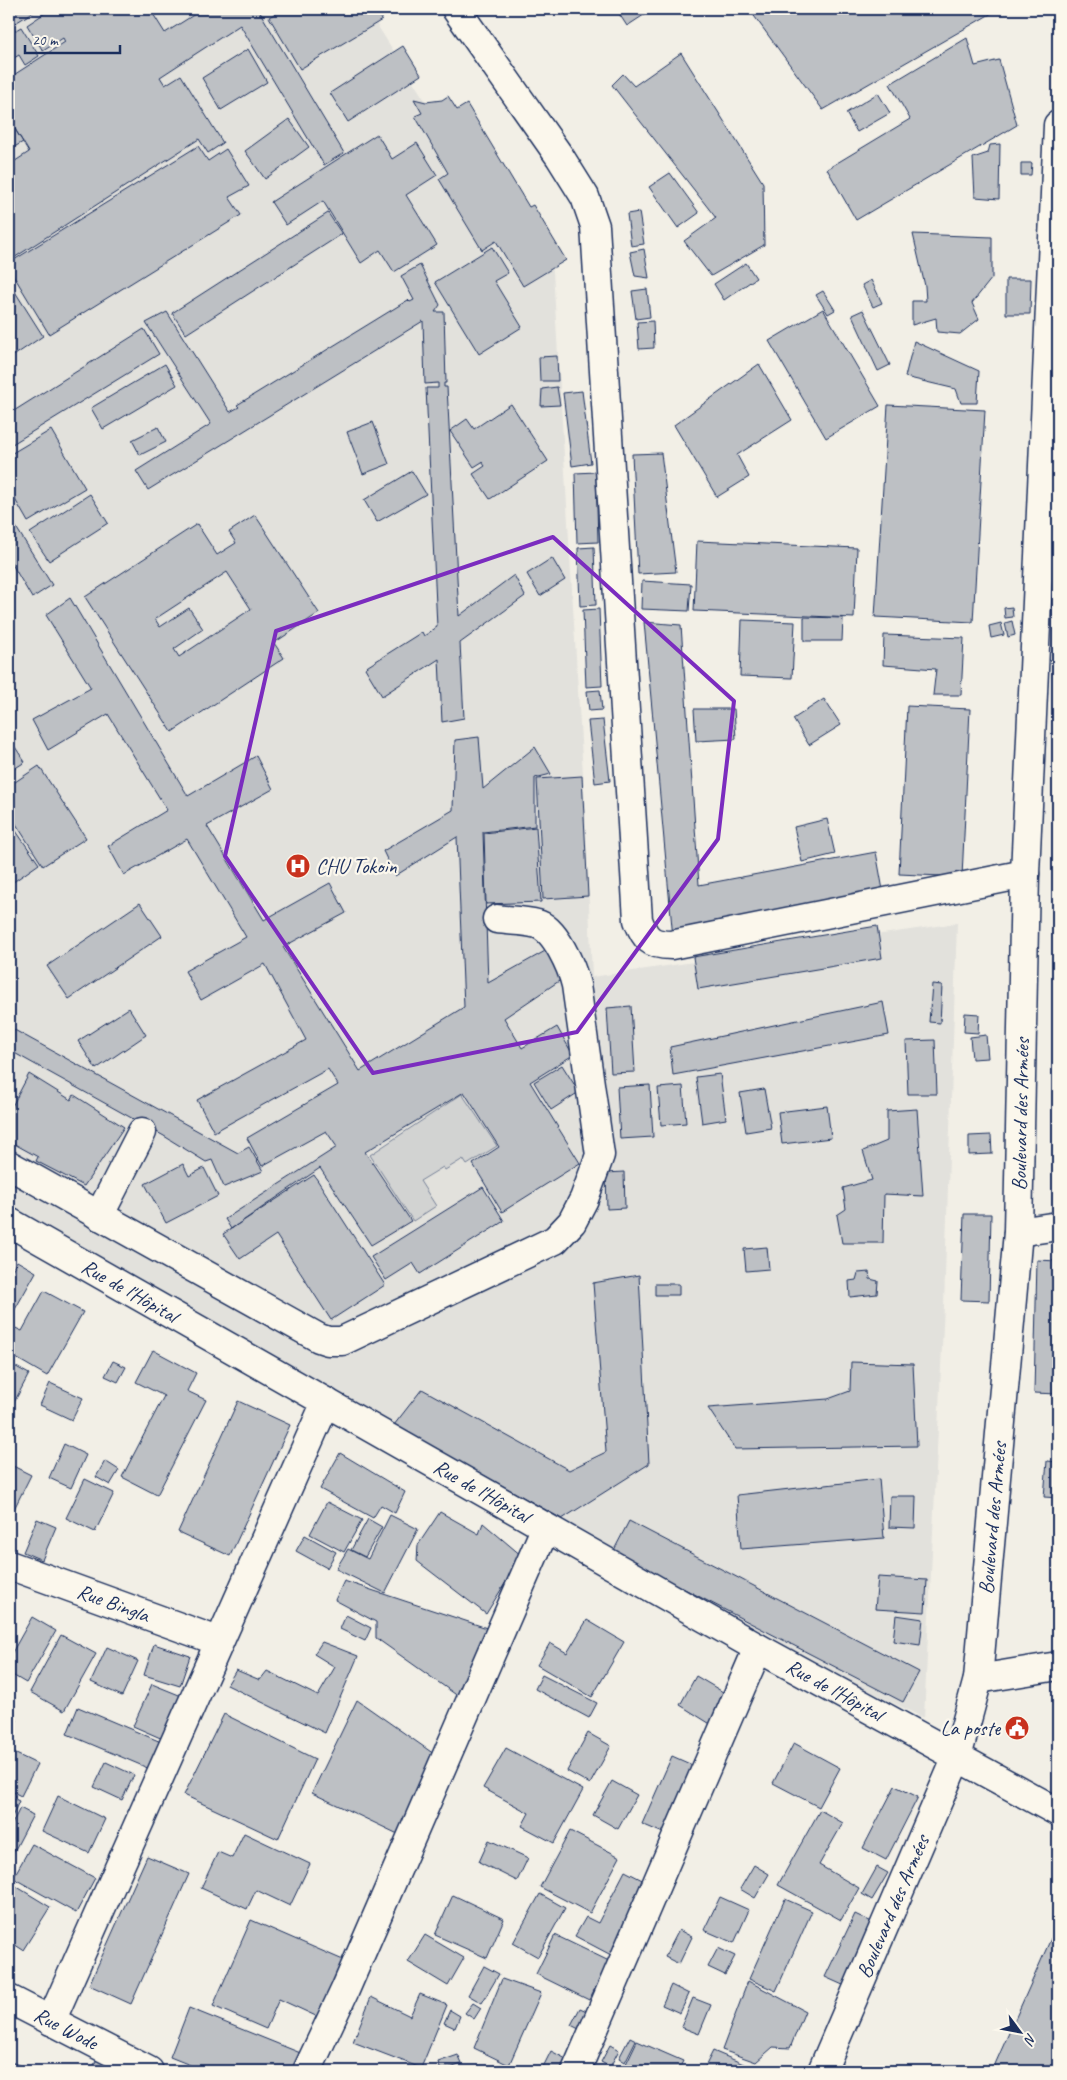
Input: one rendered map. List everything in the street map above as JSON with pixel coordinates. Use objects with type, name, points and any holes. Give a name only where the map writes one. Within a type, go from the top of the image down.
[{"type":"street","points":[[456,9],[560,157],[585,197],[595,226],[638,920],[645,937],[660,945],[671,945],[1025,874]]},
{"type":"street","name":"Boulevard des Armées","points":[[822,2071],[957,1757],[978,1679],[1018,1232],[1025,874],[1051,460],[1058,126]]},
{"type":"street","points":[[9,1165],[310,1334],[328,1341],[342,1341],[555,1240],[572,1222],[584,1199],[600,1155],[576,986],[573,975],[549,930],[538,924],[497,919]]},
{"type":"street","points":[[99,1216],[142,1132]]},
{"type":"street","name":"Rue de l'Hôpital","points":[[9,1222],[758,1648],[1058,1812]]},
{"type":"street","points":[[1018,1232],[1058,1226]]},
{"type":"street","points":[[51,2020],[218,1641],[326,1402]]},
{"type":"street","points":[[307,2071],[345,1990],[545,1528]]},
{"type":"street","name":"Rue Bingla","points":[[9,1565],[218,1641]]},
{"type":"street","points":[[576,2071],[758,1648]]},
{"type":"street","points":[[978,1679],[1058,1666]]},
{"type":"street","name":"Rue Wode","points":[[9,1999],[149,2071]]},
{"type":"highlighted area","points":[[553,537],[734,701],[718,839],[577,1032],[373,1073],[225,856],[276,631]]},
{"type":"shaded area","name":"CHU Tokoin","points":[[9,9],[367,9],[426,102],[553,271],[585,808],[592,977],[957,923],[944,1305],[924,1718],[684,1600],[9,1207]]},
{"type":"shaded area","points":[[462,1094],[497,1146],[467,1165],[463,1159],[445,1170],[443,1167],[420,1181],[436,1206],[413,1221],[370,1155]]},
{"type":"building","points":[[9,9],[38,9],[9,27]]},
{"type":"building","points":[[51,9],[150,9],[165,33],[203,9],[258,9],[344,153],[324,165],[240,25],[160,77],[165,85],[181,75],[223,143],[208,153],[199,139],[9,261],[9,165],[29,152],[9,119],[9,78],[65,42],[63,38],[43,51],[27,25]]},
{"type":"building","points":[[283,9],[375,9],[382,20],[300,69],[269,17]]},
{"type":"building","points":[[616,9],[653,9],[627,26]]},
{"type":"building","points":[[749,9],[999,9],[823,110]]},
{"type":"building","points":[[21,27],[39,56],[25,65],[19,55],[9,61],[9,34]]},
{"type":"building","points":[[967,38],[975,66],[999,60],[1017,125],[856,220],[827,169],[910,119],[890,84]]},
{"type":"building","points":[[403,46],[421,75],[348,122],[330,93]]},
{"type":"building","points":[[248,49],[267,82],[221,110],[202,78]]},
{"type":"building","points":[[681,53],[763,183],[764,245],[711,276],[684,241],[716,218],[612,85],[623,74],[634,86]]},
{"type":"building","points":[[878,93],[890,113],[857,132],[846,113]]},
{"type":"building","points":[[448,96],[457,110],[467,104],[529,207],[533,205],[566,260],[523,286],[496,241],[482,250],[439,179],[448,173],[415,116],[422,113],[414,99],[426,102],[442,100]]},
{"type":"building","points":[[289,119],[309,147],[265,179],[245,151]]},
{"type":"building","points":[[9,120],[23,142],[9,150]]},
{"type":"building","points":[[377,134],[392,159],[417,143],[437,175],[406,195],[437,245],[394,272],[380,250],[361,263],[323,201],[286,225],[271,202]]},
{"type":"building","points":[[1000,144],[999,199],[975,197],[973,158],[988,153],[990,145]]},
{"type":"building","points":[[198,146],[208,161],[226,149],[249,186],[229,197],[241,215],[49,334],[9,268],[9,263]]},
{"type":"building","points":[[1021,163],[1032,163],[1031,175],[1021,175]]},
{"type":"building","points":[[670,173],[699,213],[678,228],[649,187]]},
{"type":"building","points":[[639,212],[644,244],[631,246],[627,214]]},
{"type":"building","points":[[328,213],[342,234],[186,334],[172,313]]},
{"type":"building","points":[[913,234],[992,237],[992,278],[972,303],[979,319],[960,334],[937,332],[936,318],[912,325],[912,301],[926,301],[925,286]]},
{"type":"building","points":[[492,247],[508,273],[494,281],[522,327],[479,354],[435,282]]},
{"type":"building","points":[[644,249],[649,278],[635,276],[630,252]]},
{"type":"building","points":[[746,263],[756,278],[724,300],[714,284]]},
{"type":"building","points":[[420,265],[440,305],[435,312],[444,312],[446,383],[444,383],[444,387],[447,387],[459,616],[514,575],[525,596],[460,643],[464,718],[442,722],[439,659],[382,696],[365,668],[422,632],[424,636],[437,627],[426,388],[438,388],[438,383],[425,384],[423,321],[148,490],[136,471],[211,424],[146,323],[167,312],[230,412],[239,407],[237,405],[408,300],[410,302],[414,300],[401,276]]},
{"type":"building","points":[[1006,279],[1031,279],[1030,314],[1006,314]]},
{"type":"building","points":[[871,280],[882,303],[873,307],[862,285]]},
{"type":"building","points":[[12,287],[43,336],[9,359],[9,289]]},
{"type":"building","points":[[647,289],[650,317],[636,319],[632,291]]},
{"type":"building","points":[[823,291],[835,310],[828,314],[816,295]]},
{"type":"building","points":[[823,309],[880,406],[826,438],[769,341]]},
{"type":"building","points":[[863,310],[890,365],[878,371],[852,315]]},
{"type":"building","points":[[653,321],[654,348],[639,349],[637,322]]},
{"type":"building","points":[[144,329],[159,354],[9,446],[9,414]]},
{"type":"building","points":[[914,341],[979,371],[977,403],[961,403],[956,389],[905,377]]},
{"type":"building","points":[[557,356],[558,381],[540,381],[539,357]]},
{"type":"building","points":[[165,364],[177,385],[103,429],[91,408]]},
{"type":"building","points":[[759,364],[792,420],[737,455],[749,477],[717,497],[674,425]]},
{"type":"building","points":[[557,387],[560,405],[541,406],[542,389]]},
{"type":"building","points":[[582,391],[591,463],[572,466],[563,393]]},
{"type":"building","points":[[511,404],[548,461],[490,499],[473,474],[485,466],[482,462],[474,467],[450,431],[467,419],[474,429]]},
{"type":"building","points":[[888,405],[985,410],[973,622],[875,617]]},
{"type":"building","points":[[373,422],[389,464],[363,474],[347,432]]},
{"type":"building","points":[[158,427],[166,442],[140,455],[132,440]]},
{"type":"building","points":[[51,430],[85,488],[28,522],[9,489],[9,455]]},
{"type":"building","points":[[661,453],[676,572],[638,574],[632,454]]},
{"type":"building","points":[[412,471],[426,494],[377,522],[364,500]]},
{"type":"building","points":[[596,472],[598,542],[577,543],[575,473]]},
{"type":"building","points":[[90,494],[108,523],[49,561],[30,533]]},
{"type":"building","points":[[255,515],[319,613],[274,643],[284,658],[172,732],[85,597],[197,524],[217,555],[236,543],[229,532]],"holes":[[[227,572],[251,609],[179,657],[174,649],[203,629],[189,608],[160,627],[155,619]]]},
{"type":"building","points":[[9,516],[52,585],[32,598],[9,559]]},
{"type":"building","points":[[697,541],[857,548],[854,618],[694,611]]},
{"type":"building","points":[[594,547],[596,605],[580,606],[578,548]]},
{"type":"building","points":[[552,558],[565,580],[540,596],[527,574]]},
{"type":"building","points":[[642,581],[691,584],[689,611],[641,609]]},
{"type":"building","points":[[70,598],[188,796],[256,756],[273,789],[207,826],[264,920],[330,883],[346,913],[283,947],[360,1071],[464,1007],[457,837],[395,876],[383,851],[453,810],[455,740],[479,737],[483,789],[535,747],[551,774],[535,778],[535,826],[483,832],[488,983],[547,950],[565,977],[504,1018],[522,1048],[557,1027],[573,1055],[530,1082],[580,1163],[502,1212],[473,1164],[499,1147],[464,1092],[365,1152],[411,1221],[371,1245],[320,1168],[231,1229],[225,1219],[337,1147],[326,1131],[262,1166],[247,1138],[338,1085],[328,1069],[214,1132],[197,1100],[306,1040],[265,964],[201,1000],[185,971],[246,937],[187,839],[124,875],[108,846],[167,810],[108,714],[48,750],[32,720],[91,688],[46,615]]},
{"type":"building","points":[[1012,607],[1013,617],[1005,618],[1004,608]]},
{"type":"building","points":[[599,609],[602,686],[586,687],[583,610]]},
{"type":"building","points":[[804,617],[843,618],[842,641],[804,641]]},
{"type":"building","points":[[742,620],[795,622],[792,678],[740,676]]},
{"type":"building","points":[[1012,621],[1015,635],[1008,637],[1005,623]]},
{"type":"building","points":[[644,622],[681,625],[699,885],[876,852],[885,901],[673,938]]},
{"type":"building","points":[[1001,623],[1004,635],[991,638],[989,626]]},
{"type":"building","points":[[884,635],[964,638],[961,695],[933,695],[936,669],[883,665]]},
{"type":"building","points":[[600,690],[602,710],[589,711],[587,691]]},
{"type":"building","points":[[824,699],[841,725],[809,745],[793,719]]},
{"type":"building","points":[[907,706],[970,709],[962,877],[899,874]]},
{"type":"building","points":[[694,709],[734,709],[736,739],[696,741]]},
{"type":"building","points":[[603,720],[610,781],[595,783],[588,721]]},
{"type":"building","points":[[9,738],[25,762],[9,772]]},
{"type":"building","points":[[39,766],[86,838],[43,866],[9,813],[9,786]]},
{"type":"building","points":[[582,776],[588,896],[543,899],[537,779]]},
{"type":"building","points":[[827,819],[835,854],[802,862],[794,827]]},
{"type":"building","points":[[9,821],[39,864],[9,885]]},
{"type":"building","points":[[536,827],[541,902],[486,904],[484,833]]},
{"type":"building","points":[[140,903],[162,936],[69,999],[47,966]]},
{"type":"building","points":[[877,926],[882,958],[698,989],[693,957]]},
{"type":"building","points":[[932,984],[942,985],[940,1023],[929,1022]]},
{"type":"building","points":[[883,1002],[889,1035],[673,1075],[670,1047]]},
{"type":"building","points":[[631,1006],[635,1072],[611,1073],[607,1008]]},
{"type":"building","points":[[129,1008],[146,1035],[96,1069],[78,1041]]},
{"type":"building","points":[[965,1013],[979,1014],[978,1033],[964,1032]]},
{"type":"building","points":[[9,1027],[238,1153],[249,1147],[263,1171],[224,1187],[212,1160],[206,1162],[164,1136],[9,1050]]},
{"type":"building","points":[[986,1035],[988,1058],[972,1059],[970,1037]]},
{"type":"building","points":[[935,1040],[937,1094],[908,1094],[906,1041]]},
{"type":"building","points":[[562,1065],[579,1092],[551,1110],[534,1082]]},
{"type":"building","points":[[29,1074],[71,1100],[74,1095],[124,1127],[84,1186],[36,1161],[38,1157],[9,1141],[9,1112]]},
{"type":"building","points":[[720,1074],[726,1119],[702,1123],[696,1077]]},
{"type":"building","points":[[650,1085],[653,1137],[620,1139],[617,1087]]},
{"type":"building","points":[[683,1086],[686,1123],[661,1125],[658,1088]]},
{"type":"building","points":[[764,1089],[771,1128],[746,1132],[740,1093]]},
{"type":"building","points":[[827,1106],[831,1138],[782,1144],[778,1112]]},
{"type":"building","points":[[917,1109],[923,1196],[884,1194],[883,1243],[842,1243],[837,1215],[846,1209],[843,1188],[872,1180],[863,1151],[887,1141],[887,1111]]},
{"type":"building","points":[[991,1135],[992,1154],[969,1155],[969,1136]]},
{"type":"building","points":[[183,1164],[189,1176],[204,1168],[218,1196],[166,1223],[145,1184]]},
{"type":"building","points":[[624,1172],[625,1208],[607,1209],[606,1173]]},
{"type":"building","points":[[314,1175],[385,1285],[331,1320],[276,1235],[240,1259],[223,1234]]},
{"type":"building","points":[[483,1187],[504,1221],[420,1274],[413,1263],[386,1280],[371,1257]]},
{"type":"building","points":[[964,1214],[991,1214],[989,1301],[961,1300]]},
{"type":"building","points":[[767,1247],[769,1269],[746,1271],[744,1249]]},
{"type":"building","points":[[1037,1260],[1058,1261],[1058,1394],[1034,1393]]},
{"type":"building","points":[[17,1261],[36,1272],[9,1320],[9,1276]]},
{"type":"building","points":[[869,1272],[870,1279],[878,1281],[877,1294],[850,1297],[849,1281],[856,1280],[858,1273]]},
{"type":"building","points":[[639,1275],[649,1464],[562,1519],[394,1425],[422,1389],[569,1470],[606,1452],[593,1283]]},
{"type":"building","points":[[655,1284],[679,1284],[679,1295],[655,1295]]},
{"type":"building","points":[[44,1291],[83,1312],[47,1376],[9,1354],[9,1325],[22,1331]]},
{"type":"building","points":[[153,1350],[196,1373],[187,1391],[206,1400],[157,1495],[122,1477],[164,1396],[136,1382]]},
{"type":"building","points":[[113,1361],[126,1367],[118,1382],[105,1376]]},
{"type":"building","points":[[851,1362],[913,1364],[917,1446],[735,1449],[708,1408],[828,1399],[850,1391]]},
{"type":"building","points":[[9,1363],[29,1374],[9,1412]]},
{"type":"building","points":[[50,1383],[83,1398],[72,1420],[40,1405]]},
{"type":"building","points":[[238,1401],[290,1425],[230,1556],[178,1532]]},
{"type":"building","points":[[64,1444],[86,1455],[71,1488],[49,1478]]},
{"type":"building","points":[[340,1453],[405,1492],[395,1513],[381,1505],[373,1518],[320,1489]]},
{"type":"building","points":[[105,1461],[119,1470],[110,1485],[96,1477]]},
{"type":"building","points":[[1047,1461],[1058,1462],[1058,1498],[1044,1497]]},
{"type":"building","points":[[9,1464],[31,1475],[11,1515],[9,1514]]},
{"type":"building","points":[[85,1479],[114,1493],[95,1532],[66,1518]]},
{"type":"building","points":[[879,1479],[884,1538],[741,1549],[737,1495]]},
{"type":"building","points":[[890,1496],[916,1496],[915,1528],[889,1527]]},
{"type":"building","points":[[327,1502],[362,1520],[344,1552],[310,1534]]},
{"type":"building","points":[[440,1512],[479,1534],[483,1523],[522,1556],[486,1614],[417,1561],[418,1545]]},
{"type":"building","points":[[390,1515],[418,1529],[385,1593],[336,1569],[348,1549],[368,1559]]},
{"type":"building","points":[[37,1519],[56,1527],[42,1560],[23,1552]]},
{"type":"building","points":[[368,1519],[382,1527],[365,1557],[351,1550]]},
{"type":"building","points":[[629,1521],[919,1672],[903,1702],[613,1552]]},
{"type":"building","points":[[305,1535],[336,1552],[327,1568],[296,1551]]},
{"type":"building","points":[[878,1577],[927,1580],[925,1612],[875,1609]]},
{"type":"building","points":[[344,1581],[493,1630],[462,1699],[376,1638],[376,1622],[335,1600]]},
{"type":"building","points":[[346,1615],[371,1628],[365,1641],[340,1629]]},
{"type":"building","points":[[896,1615],[923,1619],[920,1645],[893,1641]]},
{"type":"building","points":[[32,1617],[56,1631],[26,1683],[9,1673],[9,1658]]},
{"type":"building","points":[[587,1620],[624,1642],[592,1697],[537,1665],[550,1643],[567,1653]]},
{"type":"building","points":[[61,1635],[96,1654],[64,1711],[30,1692]]},
{"type":"building","points":[[322,1642],[358,1656],[325,1733],[227,1685],[236,1670],[260,1680],[267,1671],[318,1696],[335,1667],[314,1654]]},
{"type":"building","points":[[154,1644],[190,1656],[180,1686],[144,1675]]},
{"type":"building","points":[[107,1647],[138,1661],[122,1696],[91,1682]]},
{"type":"building","points":[[542,1675],[597,1703],[589,1718],[535,1689]]},
{"type":"building","points":[[696,1676],[728,1695],[712,1725],[680,1705]]},
{"type":"building","points":[[152,1684],[184,1697],[165,1740],[133,1726]]},
{"type":"building","points":[[357,1700],[434,1754],[400,1835],[312,1793]]},
{"type":"building","points":[[78,1707],[161,1742],[150,1769],[67,1734]]},
{"type":"building","points":[[224,1714],[315,1759],[278,1839],[184,1795]]},
{"type":"building","points":[[9,1716],[17,1720],[9,1737]]},
{"type":"building","points":[[588,1733],[611,1746],[590,1784],[567,1771]]},
{"type":"building","points":[[794,1743],[840,1768],[819,1807],[773,1783]]},
{"type":"building","points":[[506,1748],[583,1790],[554,1843],[522,1826],[529,1813],[483,1788]]},
{"type":"building","points":[[14,1753],[37,1764],[21,1796],[9,1790],[9,1764]]},
{"type":"building","points":[[672,1756],[699,1768],[670,1836],[642,1824]]},
{"type":"building","points":[[106,1762],[134,1775],[122,1800],[94,1787]]},
{"type":"building","points":[[612,1781],[637,1795],[618,1829],[593,1815]]},
{"type":"building","points":[[895,1786],[918,1797],[886,1860],[863,1848]]},
{"type":"building","points":[[9,1796],[19,1801],[12,1817],[9,1816]]},
{"type":"building","points":[[58,1796],[105,1819],[89,1853],[42,1831]]},
{"type":"building","points":[[20,1808],[33,1815],[9,1861],[9,1830]]},
{"type":"building","points":[[820,1810],[843,1823],[819,1865],[859,1888],[841,1920],[778,1885]]},
{"type":"building","points":[[570,1831],[620,1857],[590,1913],[540,1887]]},
{"type":"building","points":[[244,1833],[310,1864],[290,1906],[256,1890],[247,1909],[201,1888],[218,1852],[232,1858]]},
{"type":"building","points":[[489,1840],[528,1858],[517,1881],[479,1862]]},
{"type":"building","points":[[32,1844],[95,1878],[76,1913],[13,1878]]},
{"type":"building","points":[[147,1856],[189,1874],[131,2004],[89,1985]]},
{"type":"building","points":[[754,1865],[769,1874],[755,1898],[740,1889]]},
{"type":"building","points":[[877,1867],[888,1873],[872,1900],[862,1894]]},
{"type":"building","points":[[625,1871],[648,1883],[611,1955],[575,1936],[586,1917],[598,1923]]},
{"type":"building","points":[[9,1882],[50,1907],[23,1950],[9,1941]]},
{"type":"building","points":[[540,1894],[565,1908],[538,1957],[513,1943]]},
{"type":"building","points":[[453,1895],[504,1919],[487,1958],[435,1935]]},
{"type":"building","points":[[720,1897],[749,1910],[734,1943],[704,1930]]},
{"type":"building","points":[[785,1899],[812,1911],[776,1991],[749,1979]]},
{"type":"building","points":[[855,1914],[874,1923],[845,1986],[825,1977]]},
{"type":"building","points":[[251,1920],[343,1960],[318,2017],[279,1999],[266,2029],[213,2006]]},
{"type":"building","points":[[1057,1925],[1058,2052],[1050,2071],[992,2071]]},
{"type":"building","points":[[679,1930],[692,1937],[679,1964],[665,1957]]},
{"type":"building","points":[[425,1935],[464,1958],[448,1986],[408,1962]]},
{"type":"building","points":[[555,1935],[609,1961],[589,2000],[536,1974]]},
{"type":"building","points":[[718,1948],[735,1956],[725,1975],[708,1967]]},
{"type":"building","points":[[484,1966],[499,1974],[482,2003],[468,1995]]},
{"type":"building","points":[[502,1979],[541,1993],[509,2065],[474,2048]]},
{"type":"building","points":[[748,1981],[805,2011],[790,2048],[773,2047],[756,2062],[722,2050]]},
{"type":"building","points":[[671,1985],[689,1994],[680,2013],[662,2005]]},
{"type":"building","points":[[420,1994],[447,2005],[421,2068],[353,2042],[371,1997],[410,2016]]},
{"type":"building","points":[[693,1998],[711,2005],[699,2034],[681,2027]]},
{"type":"building","points":[[473,2003],[481,2008],[474,2019],[465,2013]]},
{"type":"building","points":[[189,2008],[303,2054],[296,2071],[205,2071],[170,2057]]},
{"type":"building","points":[[580,2008],[591,2013],[583,2031],[571,2025]]},
{"type":"building","points":[[450,2010],[460,2016],[455,2028],[444,2023]]},
{"type":"building","points":[[630,2037],[636,2040],[625,2062],[619,2058]]},
{"type":"building","points":[[637,2041],[683,2061],[678,2071],[636,2071],[625,2066]]},
{"type":"building","points":[[610,2045],[619,2050],[610,2067],[601,2062]]},
{"type":"building","points":[[551,2051],[570,2061],[565,2071],[541,2071]]},
{"type":"building","points":[[713,2051],[760,2071],[709,2071],[704,2069]]},
{"type":"building","points":[[458,2055],[462,2064],[441,2071],[438,2062]]},
{"type":"building","points":[[97,2059],[120,2071],[91,2071]]},
{"type":"building","points":[[9,2061],[33,2071],[9,2071]]},
{"type":"place","name":"CHU Tokoin","points":[[298,866]]},
{"type":"place","name":"La poste","points":[[1017,1728]]}]
